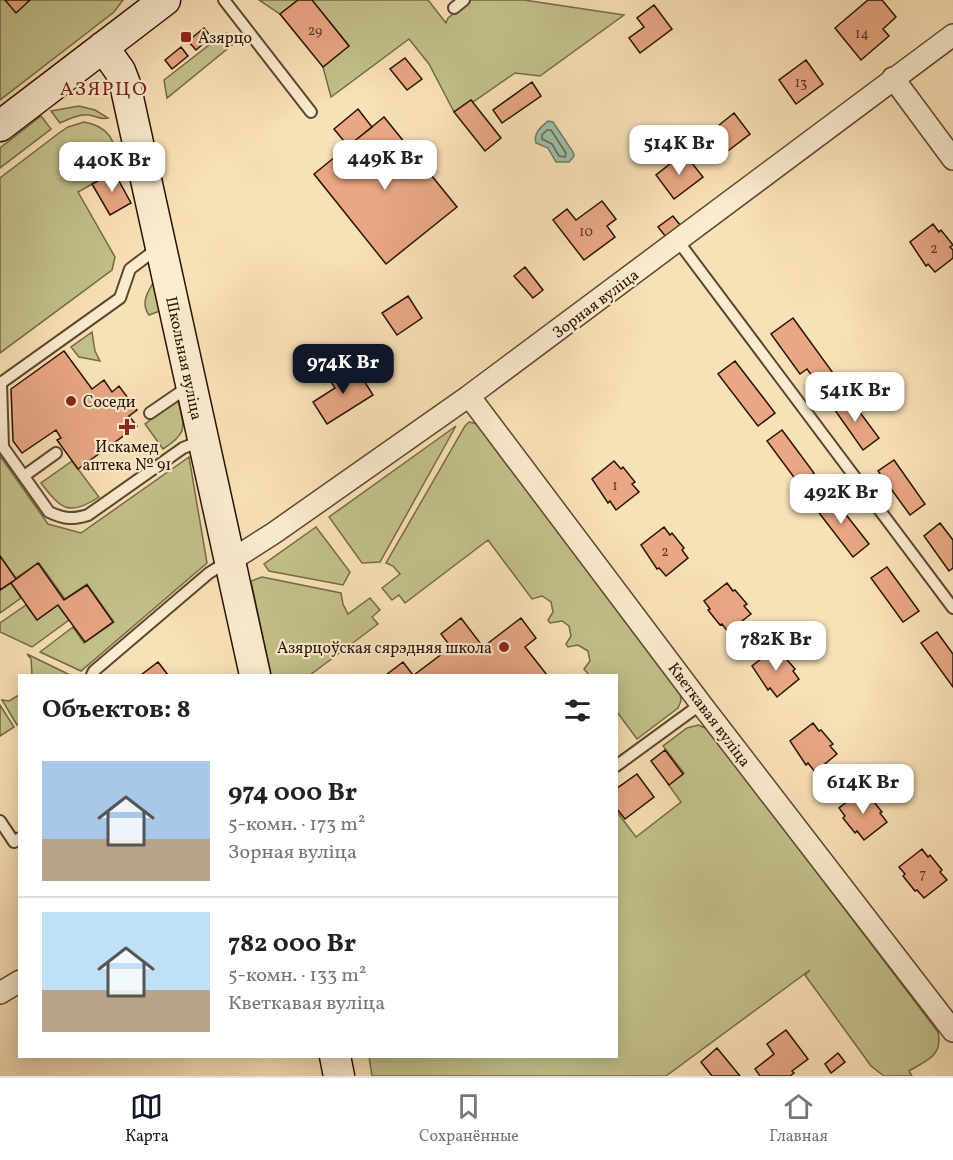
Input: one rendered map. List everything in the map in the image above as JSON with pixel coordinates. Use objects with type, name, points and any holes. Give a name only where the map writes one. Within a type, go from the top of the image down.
[{"type":"street","points":[[0,126],[156,3]]},
{"type":"street","name":"Зорная вуліца","points":[[230,561],[274,533],[469,396],[953,35]]},
{"type":"street","name":"Школьная вуліца","points":[[103,47],[120,71],[125,84],[255,674]]},
{"type":"street","points":[[893,78],[953,159]]},
{"type":"street","name":"Кветкавая вуліца","points":[[469,396],[701,704],[953,1031]]},
{"type":"street","points":[[0,993],[18,982]]},
{"type":"street","points":[[335,1058],[339,1076]]},
{"type":"lane","points":[[224,0],[311,112]]},
{"type":"lane","points":[[454,8],[465,0]]},
{"type":"lane","points":[[678,241],[953,608]]},
{"type":"lane","points":[[160,246],[130,269],[120,298],[1,383],[3,447],[49,512],[61,518],[74,519],[88,515],[183,448],[203,440]]},
{"type":"lane","points":[[150,413],[191,385]]},
{"type":"lane","points":[[24,476],[56,453]]},
{"type":"lane","points":[[92,674],[209,573],[230,561]]},
{"type":"lane","points":[[618,764],[701,704]]},
{"type":"lane","points":[[0,821],[14,842],[18,839]]},
{"type":"shaded area","points":[[0,0],[123,0],[114,12],[0,100]]},
{"type":"shaded area","points":[[259,0],[298,0],[280,14]]},
{"type":"shaded area","points":[[312,0],[428,0],[446,23],[448,18],[471,0],[524,0],[624,15],[540,76],[515,73],[473,102],[471,100],[454,112],[429,64],[409,39],[331,97],[323,67],[349,46]]},
{"type":"shaded area","points":[[227,33],[237,41],[167,98],[164,80]]},
{"type":"shaded area","points":[[79,106],[95,110],[108,118],[82,115],[60,123],[51,111]]},
{"type":"shaded area","points":[[41,116],[51,129],[0,168],[0,148]]},
{"type":"shaded area","points":[[84,122],[94,124],[107,132],[114,144],[121,168],[78,192],[115,257],[112,270],[0,353],[0,178],[68,127]]},
{"type":"shaded area","points":[[155,280],[160,311],[149,315],[145,302]]},
{"type":"shaded area","points":[[92,332],[95,351],[100,361],[79,357],[71,347]]},
{"type":"shaded area","points":[[178,400],[183,423],[181,433],[163,449],[145,424]]},
{"type":"shaded area","points":[[469,422],[478,424],[680,691],[681,701],[678,708],[637,739],[618,713],[618,674],[588,674],[584,669],[590,661],[588,651],[578,645],[568,647],[566,644],[571,636],[569,626],[562,621],[550,623],[548,620],[553,612],[551,602],[542,596],[532,599],[488,540],[405,603],[399,595],[392,600],[382,588],[400,574],[393,566],[386,563]]},
{"type":"shaded area","points":[[456,426],[380,562],[362,563],[329,517]]},
{"type":"shaded area","points":[[0,456],[48,524],[81,533],[189,457],[207,563],[81,671],[40,652],[73,627],[84,643],[114,622],[87,584],[65,599],[39,563],[16,578],[0,556]]},
{"type":"shaded area","points":[[72,461],[99,497],[80,507],[73,508],[60,504],[41,483]]},
{"type":"shaded area","points":[[316,527],[350,572],[343,585],[269,571],[264,564]]},
{"type":"shaded area","points":[[262,577],[341,593],[348,614],[370,598],[380,610],[372,617],[378,624],[311,674],[271,674],[251,581]]},
{"type":"shaded area","points":[[11,583],[21,598],[0,613],[0,590]]},
{"type":"shaded area","points":[[26,605],[37,620],[58,605],[69,620],[32,647],[0,632],[0,623]]},
{"type":"shaded area","points":[[27,654],[68,674],[32,674],[31,659]]},
{"type":"shaded area","points":[[18,696],[17,725],[2,700],[9,701]]},
{"type":"shaded area","points":[[0,705],[14,727],[0,736]]},
{"type":"shaded area","points":[[698,725],[708,729],[938,1032],[936,1052],[909,1071],[912,1076],[884,1076],[871,1066],[805,975],[810,970],[666,1076],[372,1076],[369,1058],[618,1058],[618,813],[636,837],[681,802],[668,784],[684,773],[663,746],[687,728]]},
{"type":"water","points":[[548,121],[553,122],[573,152],[574,156],[569,162],[556,162],[548,148],[536,143],[537,133]]},
{"type":"building","points":[[5,0],[30,0],[16,13]]},
{"type":"building","points":[[298,0],[312,0],[349,46],[323,67],[280,14]]},
{"type":"building","points":[[868,0],[882,0],[896,17],[883,29],[889,36],[861,60],[835,28]]},
{"type":"building","points":[[654,5],[672,29],[640,53],[629,38],[644,27],[637,18]]},
{"type":"building","points":[[204,28],[211,37],[196,50],[188,41]]},
{"type":"building","points":[[181,47],[188,56],[172,69],[165,60]]},
{"type":"building","points":[[405,58],[422,79],[407,90],[390,69]]},
{"type":"building","points":[[806,60],[823,84],[796,104],[779,80]]},
{"type":"building","points":[[532,82],[541,96],[502,123],[493,110]]},
{"type":"building","points":[[471,100],[501,138],[485,151],[454,112]]},
{"type":"building","points":[[358,109],[372,127],[348,146],[334,129]]},
{"type":"building","points":[[734,113],[750,134],[724,154],[708,134]]},
{"type":"building","points":[[384,117],[457,207],[386,264],[314,174]]},
{"type":"building","points":[[684,153],[703,177],[674,199],[656,175]]},
{"type":"building","points":[[114,172],[131,203],[110,215],[92,184]]},
{"type":"building","points":[[602,201],[616,219],[607,226],[615,237],[584,260],[553,220],[567,209],[576,220]]},
{"type":"building","points":[[673,216],[680,225],[666,237],[658,227]]},
{"type":"building","points":[[933,224],[953,245],[950,247],[953,250],[953,258],[935,272],[928,264],[926,266],[910,242]]},
{"type":"building","points":[[525,267],[543,290],[533,298],[514,276]]},
{"type":"building","points":[[408,296],[422,318],[397,335],[382,313]]},
{"type":"building","points":[[793,318],[833,373],[818,384],[807,369],[800,374],[771,334]]},
{"type":"building","name":"Соседи","points":[[64,351],[92,389],[104,380],[112,392],[119,386],[137,410],[129,416],[137,426],[78,469],[57,440],[61,438],[56,430],[22,453],[13,441],[11,389]]},
{"type":"building","points":[[735,361],[775,413],[758,426],[718,374]]},
{"type":"building","points":[[354,365],[373,395],[327,424],[313,402],[335,388],[330,380]]},
{"type":"building","points":[[847,395],[879,438],[863,450],[832,406]]},
{"type":"building","points":[[782,430],[814,473],[799,484],[767,441]]},
{"type":"building","points":[[894,460],[925,504],[910,515],[878,471]]},
{"type":"building","points":[[614,461],[621,469],[623,467],[635,482],[632,484],[639,492],[616,510],[610,501],[608,503],[592,479]]},
{"type":"building","points":[[829,493],[869,544],[853,557],[813,505]]},
{"type":"building","points":[[940,523],[953,540],[953,568],[949,571],[924,536]]},
{"type":"building","points":[[664,527],[684,548],[682,550],[688,558],[666,576],[659,568],[657,569],[641,545]]},
{"type":"building","points":[[0,556],[16,579],[0,590]]},
{"type":"building","points":[[38,563],[64,600],[87,585],[113,622],[85,642],[58,605],[37,620],[11,583]]},
{"type":"building","points":[[887,567],[919,611],[903,622],[871,578]]},
{"type":"building","points":[[727,583],[747,604],[744,606],[751,614],[728,632],[708,610],[710,609],[704,601]]},
{"type":"building","name":"Азярцоўская сярэдняя школа","points":[[461,618],[483,647],[521,618],[536,638],[525,647],[546,674],[415,674],[451,647],[441,634]]},
{"type":"building","points":[[937,632],[953,654],[953,687],[921,643]]},
{"type":"building","points":[[775,648],[795,669],[793,671],[799,679],[777,697],[770,688],[768,690],[752,666]]},
{"type":"building","points":[[158,662],[167,674],[142,674]]},
{"type":"building","name":"Азярцоўская сярэдняя школа","points":[[403,662],[412,674],[387,674]]},
{"type":"building","points":[[813,723],[833,744],[830,746],[837,754],[815,772],[808,763],[806,765],[790,741]]},
{"type":"building","points":[[665,750],[683,774],[669,785],[651,761]]},
{"type":"building","points":[[637,774],[654,797],[625,819],[618,810],[618,788]]},
{"type":"building","points":[[862,790],[882,812],[880,813],[887,822],[864,840],[843,818],[845,816],[839,808]]},
{"type":"building","points":[[922,849],[928,857],[930,855],[947,880],[924,898],[917,890],[915,891],[899,867]]},
{"type":"building","points":[[786,1030],[808,1059],[792,1071],[794,1073],[790,1076],[760,1076],[755,1069],[774,1054],[767,1044]]},
{"type":"building","points":[[717,1048],[740,1076],[712,1076],[701,1062]]},
{"type":"building","points":[[838,1053],[845,1062],[831,1073],[825,1064]]},
{"type":"place","name":"Азярцо","points":[[186,37]]},
{"type":"place","name":"Соседи","points":[[71,401]]},
{"type":"place","name":"Искамед аптека № 91","points":[[127,427]]},
{"type":"place","name":"Азярцоўская сярэдняя школа","points":[[504,647]]},
{"type":"district","name":"АЗЯРЦО","points":[[104,88]]}]
